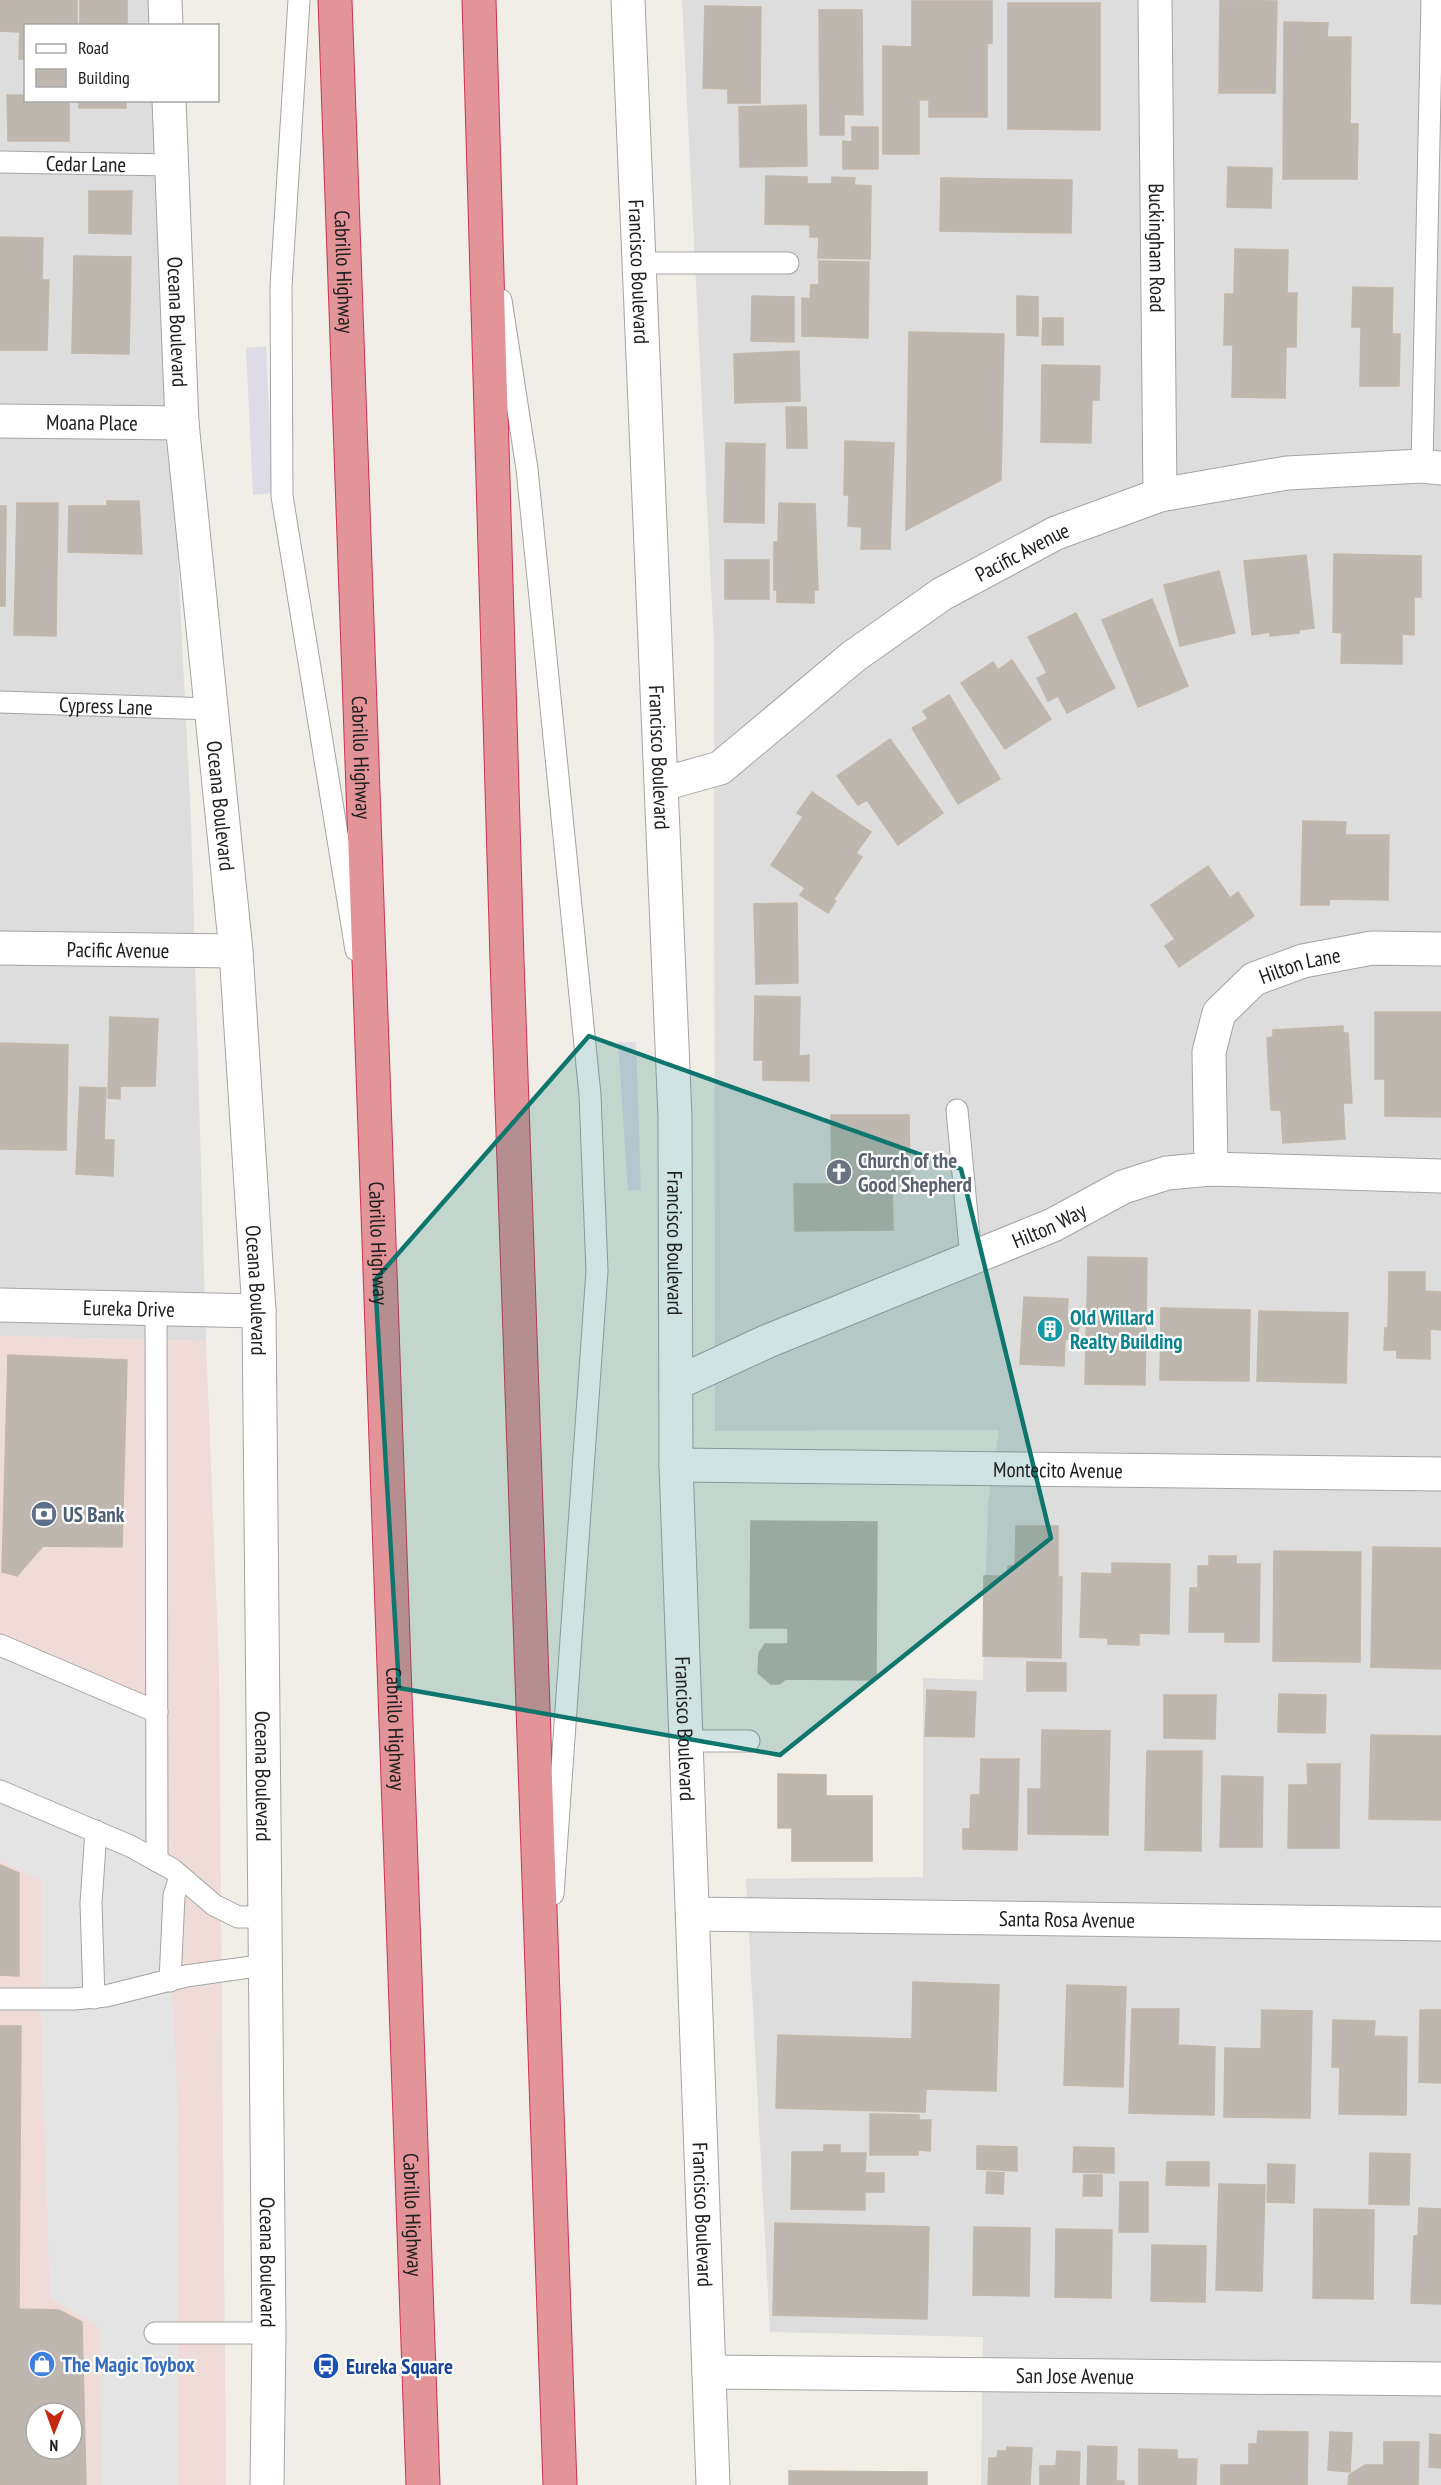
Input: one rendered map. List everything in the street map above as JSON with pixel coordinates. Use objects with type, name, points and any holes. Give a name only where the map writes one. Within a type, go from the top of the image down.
[{"type":"highway","name":"Cabrillo Highway","points":[[336,0],[370,1041],[423,2485]]},
{"type":"highway","points":[[479,0],[482,178],[560,2485]]},
{"type":"street","points":[[165,0],[166,24]]},
{"type":"street","name":"Francisco Boulevard","points":[[628,0],[663,784],[675,1117],[676,1465],[713,2485]]},
{"type":"street","name":"Buckingham Road","points":[[1155,0],[1160,495]]},
{"type":"street","name":"Oceana Boulevard","points":[[169,102],[182,423],[236,951],[259,1311],[269,2333],[267,2485]]},
{"type":"street","name":"Moana Place","points":[[0,421],[182,423]]},
{"type":"street","name":"Pacific Avenue","points":[[663,784],[720,768],[854,656],[942,594],[1056,533],[1160,495],[1287,473],[1432,467]]},
{"type":"street","name":"Pacific Avenue","points":[[0,948],[236,951]]},
{"type":"street","name":"Hilton Lane","points":[[1211,1168],[1209,1052],[1219,1013],[1254,979],[1303,961],[1372,948],[1441,949]]},
{"type":"street","name":"Hilton Way","points":[[677,1383],[768,1341],[1053,1225],[1123,1187],[1167,1173],[1211,1168],[1441,1176]]},
{"type":"street","name":"Eureka Drive","points":[[0,1305],[259,1311]]},
{"type":"street","name":"Montecito Avenue","points":[[676,1465],[1441,1474]]},
{"type":"street","name":"Santa Rosa Avenue","points":[[693,1914],[1441,1924]]},
{"type":"street","name":"San Jose Avenue","points":[[709,2372],[1441,2379]]},
{"type":"lane","points":[[299,0],[281,286],[282,496],[370,1041]]},
{"type":"lane","points":[[1432,0],[1432,467]]},
{"type":"lane","name":"Cedar Lane","points":[[0,162],[172,165]]},
{"type":"lane","points":[[482,178],[527,469],[536,550],[590,1095],[597,1271],[544,2023]]},
{"type":"lane","points":[[640,263],[788,263]]},
{"type":"lane","name":"Cypress Lane","points":[[0,702],[212,709]]},
{"type":"lane","points":[[957,1110],[971,1257]]},
{"type":"lane","points":[[156,1309],[157,1861]]},
{"type":"lane","points":[[0,1645],[157,1712]]},
{"type":"lane","points":[[687,1741],[749,1741]]},
{"type":"lane","points":[[0,1791],[96,1831],[157,1861],[180,1876],[214,1905],[238,1917],[265,1917]]},
{"type":"lane","points":[[94,1998],[91,1903],[96,1831]]},
{"type":"lane","points":[[170,1981],[174,1896],[180,1876]]},
{"type":"lane","points":[[0,1998],[94,1998],[186,1976],[265,1965]]},
{"type":"lane","points":[[155,2333],[269,2333]]},
{"type":"highlighted area","points":[[589,1036],[961,1169],[1051,1538],[780,1755],[399,1688],[375,1280]]},
{"type":"shaded area","points":[[0,0],[150,0],[151,24],[24,24],[24,102],[155,102],[191,820],[206,1341],[0,1336]]},
{"type":"shaded area","points":[[682,0],[1441,0],[1441,2485],[981,2485],[983,2337],[770,2332],[746,1879],[923,1877],[923,1678],[983,1680],[988,1503],[999,1430],[715,1431],[714,647]]},
{"type":"shaded area","points":[[266,346],[273,493],[253,495],[246,348]]},
{"type":"shaded area","points":[[618,1042],[636,1042],[641,1190],[628,1191]]},
{"type":"shaded area","points":[[0,1336],[206,1341],[219,1668],[226,2485],[0,2485]]},
{"type":"shaded area","points":[[0,1641],[157,1700],[177,2085],[178,2485],[102,2485],[100,2328],[50,2298],[41,2024],[41,1880],[0,1861]]},
{"type":"building","points":[[0,0],[77,0],[77,24],[24,24],[24,59],[19,59],[20,32],[0,31]]},
{"type":"building","points":[[80,0],[127,0],[127,24],[80,24]]},
{"type":"building","points":[[1220,0],[1277,1],[1275,93],[1219,93]]},
{"type":"building","points":[[912,1],[992,1],[992,43],[987,44],[987,117],[929,117],[929,100],[919,100],[919,154],[883,154],[883,46],[912,47]]},
{"type":"building","points":[[1008,3],[1100,3],[1100,130],[1008,129]]},
{"type":"building","points":[[705,6],[761,7],[760,103],[728,103],[728,89],[703,88]]},
{"type":"building","points":[[819,10],[862,10],[863,115],[844,114],[844,135],[820,135]]},
{"type":"building","points":[[1284,22],[1328,23],[1327,37],[1351,37],[1350,124],[1358,124],[1357,179],[1283,179]]},
{"type":"building","points":[[7,95],[24,95],[24,102],[69,102],[69,141],[8,141]]},
{"type":"building","points":[[79,102],[126,102],[126,108],[79,108]]},
{"type":"building","points":[[806,105],[807,166],[740,167],[739,107]]},
{"type":"building","points":[[852,127],[878,127],[878,169],[843,169],[843,141],[852,142]]},
{"type":"building","points":[[1228,167],[1272,168],[1271,208],[1227,207]]},
{"type":"building","points":[[766,176],[807,177],[807,184],[832,184],[832,177],[855,178],[854,185],[871,186],[870,259],[818,258],[819,237],[810,237],[810,225],[765,224]]},
{"type":"building","points":[[941,178],[1072,180],[1071,233],[940,231]]},
{"type":"building","points":[[89,191],[132,191],[131,234],[89,233]]},
{"type":"building","points":[[0,237],[43,238],[42,280],[49,280],[47,350],[0,350]]},
{"type":"building","points":[[1235,249],[1288,250],[1287,293],[1297,293],[1296,347],[1286,347],[1285,398],[1232,397],[1233,345],[1224,345],[1225,294],[1234,294]]},
{"type":"building","points":[[74,256],[131,257],[129,354],[72,353]]},
{"type":"building","points":[[819,261],[869,262],[868,338],[802,336],[802,298],[810,299],[811,285],[819,285]]},
{"type":"building","points":[[1353,287],[1393,288],[1392,334],[1400,334],[1399,386],[1360,386],[1361,327],[1352,327]]},
{"type":"building","points":[[752,296],[794,297],[794,342],[751,341]]},
{"type":"building","points":[[1017,296],[1038,297],[1038,336],[1017,335]]},
{"type":"building","points":[[1043,318],[1063,318],[1063,345],[1042,345]]},
{"type":"building","points":[[909,332],[1004,334],[1001,480],[906,530]]},
{"type":"building","points":[[799,351],[800,401],[735,403],[734,354]]},
{"type":"building","points":[[1042,365],[1100,366],[1099,400],[1092,400],[1091,443],[1041,442]]},
{"type":"building","points":[[786,407],[806,407],[807,448],[787,448]]},
{"type":"building","points":[[845,441],[894,443],[890,549],[861,549],[862,527],[848,526],[849,495],[844,495]]},
{"type":"building","points":[[726,443],[765,444],[764,523],[724,522]]},
{"type":"building","points":[[107,501],[139,501],[142,554],[68,552],[69,506],[107,506]]},
{"type":"building","points":[[17,503],[58,503],[56,636],[14,635]]},
{"type":"building","points":[[779,503],[815,504],[818,590],[814,590],[814,603],[777,602],[777,590],[774,590],[774,542],[778,542]]},
{"type":"building","points":[[0,506],[6,506],[5,606],[0,606]]},
{"type":"building","points":[[1334,554],[1421,556],[1421,597],[1414,597],[1414,635],[1402,634],[1402,664],[1341,663],[1342,633],[1333,632]]},
{"type":"building","points":[[1306,555],[1314,628],[1299,630],[1299,633],[1270,636],[1270,632],[1252,635],[1244,561]]},
{"type":"building","points":[[725,560],[769,560],[769,599],[725,599]]},
{"type":"building","points":[[1219,571],[1235,633],[1180,646],[1164,585]]},
{"type":"building","points":[[1152,599],[1188,686],[1138,707],[1102,620]]},
{"type":"building","points":[[1076,613],[1115,688],[1067,713],[1058,696],[1048,701],[1037,678],[1047,673],[1028,637]]},
{"type":"building","points":[[1012,660],[1051,719],[1005,749],[961,683],[993,662],[998,670]]},
{"type":"building","points":[[949,695],[1000,779],[958,804],[912,728],[928,719],[923,711]]},
{"type":"building","points":[[890,739],[943,813],[898,845],[867,800],[858,805],[837,776]]},
{"type":"building","points":[[812,792],[871,832],[856,853],[862,857],[833,900],[836,901],[828,913],[800,895],[805,888],[771,865],[803,817],[797,813]]},
{"type":"building","points":[[1303,821],[1346,822],[1345,835],[1389,835],[1388,900],[1329,899],[1329,905],[1301,905]]},
{"type":"building","points":[[1208,866],[1230,898],[1238,892],[1254,916],[1179,967],[1165,946],[1175,939],[1151,905]]},
{"type":"building","points":[[797,903],[798,983],[756,984],[754,904]]},
{"type":"building","points":[[755,996],[800,997],[799,1056],[809,1055],[809,1081],[763,1080],[763,1060],[754,1060]]},
{"type":"building","points":[[1375,1012],[1441,1012],[1441,1117],[1385,1116],[1385,1079],[1375,1079]]},
{"type":"building","points":[[110,1017],[158,1019],[155,1086],[120,1086],[120,1099],[108,1098]]},
{"type":"building","points":[[1343,1026],[1343,1033],[1348,1033],[1352,1103],[1343,1103],[1345,1139],[1283,1143],[1281,1110],[1271,1110],[1267,1038],[1273,1037],[1273,1030]]},
{"type":"building","points":[[0,1043],[68,1045],[66,1150],[0,1149]]},
{"type":"building","points":[[80,1087],[106,1088],[104,1140],[114,1140],[113,1176],[76,1174]]},
{"type":"building","points":[[831,1115],[909,1115],[910,1180],[892,1180],[893,1230],[795,1231],[794,1184],[832,1184]]},
{"type":"building","points":[[1088,1257],[1147,1258],[1145,1385],[1085,1384]]},
{"type":"building","points":[[1389,1272],[1425,1272],[1425,1291],[1441,1292],[1441,1330],[1430,1329],[1430,1359],[1397,1358],[1397,1350],[1384,1350],[1385,1328],[1388,1328]]},
{"type":"building","name":"Old Willard Realty Building","points":[[1024,1297],[1068,1299],[1067,1317],[1072,1317],[1079,1325],[1078,1334],[1073,1340],[1065,1339],[1064,1366],[1020,1364]]},
{"type":"building","points":[[1161,1308],[1250,1310],[1249,1381],[1160,1380]]},
{"type":"building","points":[[1259,1311],[1348,1313],[1346,1383],[1257,1381]]},
{"type":"building","points":[[8,1355],[127,1360],[122,1547],[43,1546],[17,1576],[2,1572]]},
{"type":"building","points":[[751,1521],[877,1522],[876,1680],[786,1679],[779,1684],[771,1684],[758,1673],[759,1653],[765,1644],[788,1644],[788,1628],[750,1628]]},
{"type":"building","points":[[1016,1526],[1058,1526],[1058,1577],[1062,1577],[1061,1658],[983,1656],[984,1576],[1007,1576],[1008,1566],[1015,1566]]},
{"type":"building","points":[[1373,1547],[1441,1548],[1441,1669],[1371,1667]]},
{"type":"building","points":[[1274,1551],[1361,1552],[1360,1662],[1273,1661]]},
{"type":"building","points":[[1209,1556],[1236,1556],[1236,1564],[1260,1564],[1259,1642],[1225,1642],[1225,1632],[1189,1632],[1190,1588],[1198,1588],[1198,1566],[1209,1566]]},
{"type":"building","points":[[1112,1563],[1170,1564],[1169,1634],[1139,1633],[1139,1645],[1108,1644],[1108,1638],[1080,1637],[1082,1573],[1112,1574]]},
{"type":"building","points":[[1027,1662],[1066,1663],[1066,1691],[1027,1691]]},
{"type":"building","points":[[927,1690],[976,1692],[974,1737],[925,1736]]},
{"type":"building","points":[[1279,1694],[1326,1695],[1325,1733],[1278,1732]]},
{"type":"building","points":[[1164,1695],[1216,1695],[1215,1739],[1164,1738]]},
{"type":"building","points":[[1042,1730],[1110,1731],[1108,1835],[1028,1834],[1028,1789],[1041,1789]]},
{"type":"building","points":[[1371,1735],[1441,1736],[1441,1820],[1369,1819]]},
{"type":"building","points":[[1147,1751],[1202,1751],[1201,1851],[1145,1850]]},
{"type":"building","points":[[981,1759],[1019,1759],[1017,1850],[963,1849],[963,1829],[970,1829],[971,1795],[980,1795]]},
{"type":"building","points":[[1307,1764],[1340,1764],[1339,1848],[1288,1848],[1289,1785],[1308,1785]]},
{"type":"building","points":[[778,1774],[826,1775],[826,1796],[872,1796],[872,1861],[792,1861],[792,1828],[778,1828]]},
{"type":"building","points":[[1222,1776],[1263,1777],[1262,1847],[1220,1847]]},
{"type":"building","points":[[0,1865],[19,1873],[19,1976],[0,1975]]},
{"type":"building","points":[[913,1982],[999,1985],[996,2091],[926,2089],[925,2112],[776,2108],[778,2035],[912,2039]]},
{"type":"building","points":[[1067,1985],[1126,1987],[1123,2087],[1064,2085]]},
{"type":"building","points":[[1132,2009],[1179,2009],[1178,2045],[1215,2047],[1214,2115],[1129,2113]]},
{"type":"building","points":[[1262,2010],[1312,2011],[1310,2118],[1224,2117],[1225,2048],[1261,2049]]},
{"type":"building","points":[[1420,2010],[1441,2010],[1441,2083],[1419,2082]]},
{"type":"building","points":[[1333,2020],[1375,2021],[1374,2036],[1407,2037],[1406,2115],[1339,2114],[1340,2067],[1332,2067]]},
{"type":"building","points":[[0,2026],[21,2026],[19,2309],[59,2310],[82,2322],[84,2401],[24,2401],[24,2461],[84,2461],[84,2404],[86,2485],[0,2485]]},
{"type":"building","points":[[870,2114],[919,2115],[919,2120],[931,2120],[930,2151],[918,2150],[918,2155],[870,2155]]},
{"type":"building","points":[[824,2145],[840,2145],[840,2153],[866,2153],[865,2173],[884,2173],[884,2192],[865,2192],[865,2210],[791,2209],[792,2152],[824,2152]]},
{"type":"building","points":[[977,2146],[1017,2147],[1017,2171],[977,2169]]},
{"type":"building","points":[[1074,2147],[1114,2148],[1114,2173],[1073,2172]]},
{"type":"building","points":[[1370,2153],[1410,2154],[1409,2205],[1369,2204]]},
{"type":"building","points":[[1167,2162],[1209,2162],[1209,2186],[1166,2185]]},
{"type":"building","points":[[1268,2164],[1295,2165],[1294,2203],[1267,2202]]},
{"type":"building","points":[[987,2172],[1004,2173],[1003,2194],[986,2193]]},
{"type":"building","points":[[1084,2175],[1102,2175],[1102,2196],[1083,2196]]},
{"type":"building","points":[[1120,2182],[1148,2182],[1148,2232],[1119,2232]]},
{"type":"building","points":[[1219,2184],[1265,2185],[1262,2291],[1216,2290]]},
{"type":"building","points":[[1419,2208],[1441,2209],[1441,2304],[1411,2303],[1414,2236],[1418,2236]]},
{"type":"building","points":[[1314,2209],[1374,2210],[1373,2299],[1313,2298]]},
{"type":"building","points":[[775,2223],[929,2227],[927,2319],[773,2315]]},
{"type":"building","points":[[974,2227],[1030,2228],[1029,2296],[973,2295]]},
{"type":"building","points":[[1056,2229],[1112,2230],[1111,2298],[1055,2297]]},
{"type":"building","points":[[1152,2245],[1206,2246],[1205,2302],[1151,2301]]},
{"type":"building","points":[[1258,2431],[1308,2432],[1307,2485],[1221,2485],[1221,2465],[1249,2465],[1249,2444],[1257,2444]]},
{"type":"building","points":[[1330,2432],[1352,2433],[1350,2472],[1328,2470]]},
{"type":"building","points":[[1430,2434],[1441,2435],[1441,2468],[1429,2467]]},
{"type":"building","points":[[1384,2442],[1419,2442],[1418,2485],[1348,2485],[1349,2475],[1365,2465],[1384,2465]]},
{"type":"building","points":[[1088,2446],[1117,2447],[1116,2481],[1124,2481],[1124,2485],[1087,2485]]},
{"type":"building","points":[[1007,2447],[1032,2448],[1030,2485],[988,2485],[989,2458],[997,2458],[998,2451],[1007,2451]]},
{"type":"building","points":[[1139,2449],[1177,2450],[1177,2459],[1197,2459],[1196,2485],[1139,2485]]},
{"type":"building","points":[[1057,2451],[1080,2452],[1079,2485],[1040,2485],[1040,2466],[1056,2466]]},
{"type":"building","points":[[789,2471],[927,2472],[927,2485],[789,2485]]},
{"type":"place","name":"Church of the Good Shepherd","points":[[839,1172]]},
{"type":"place","name":"Old Willard Realty Building","points":[[1050,1329]]},
{"type":"place","name":"US Bank","points":[[44,1514]]},
{"type":"place","name":"The Magic Toybox","points":[[42,2364]]},
{"type":"place","name":"Eureka Square","points":[[326,2366]]}]
